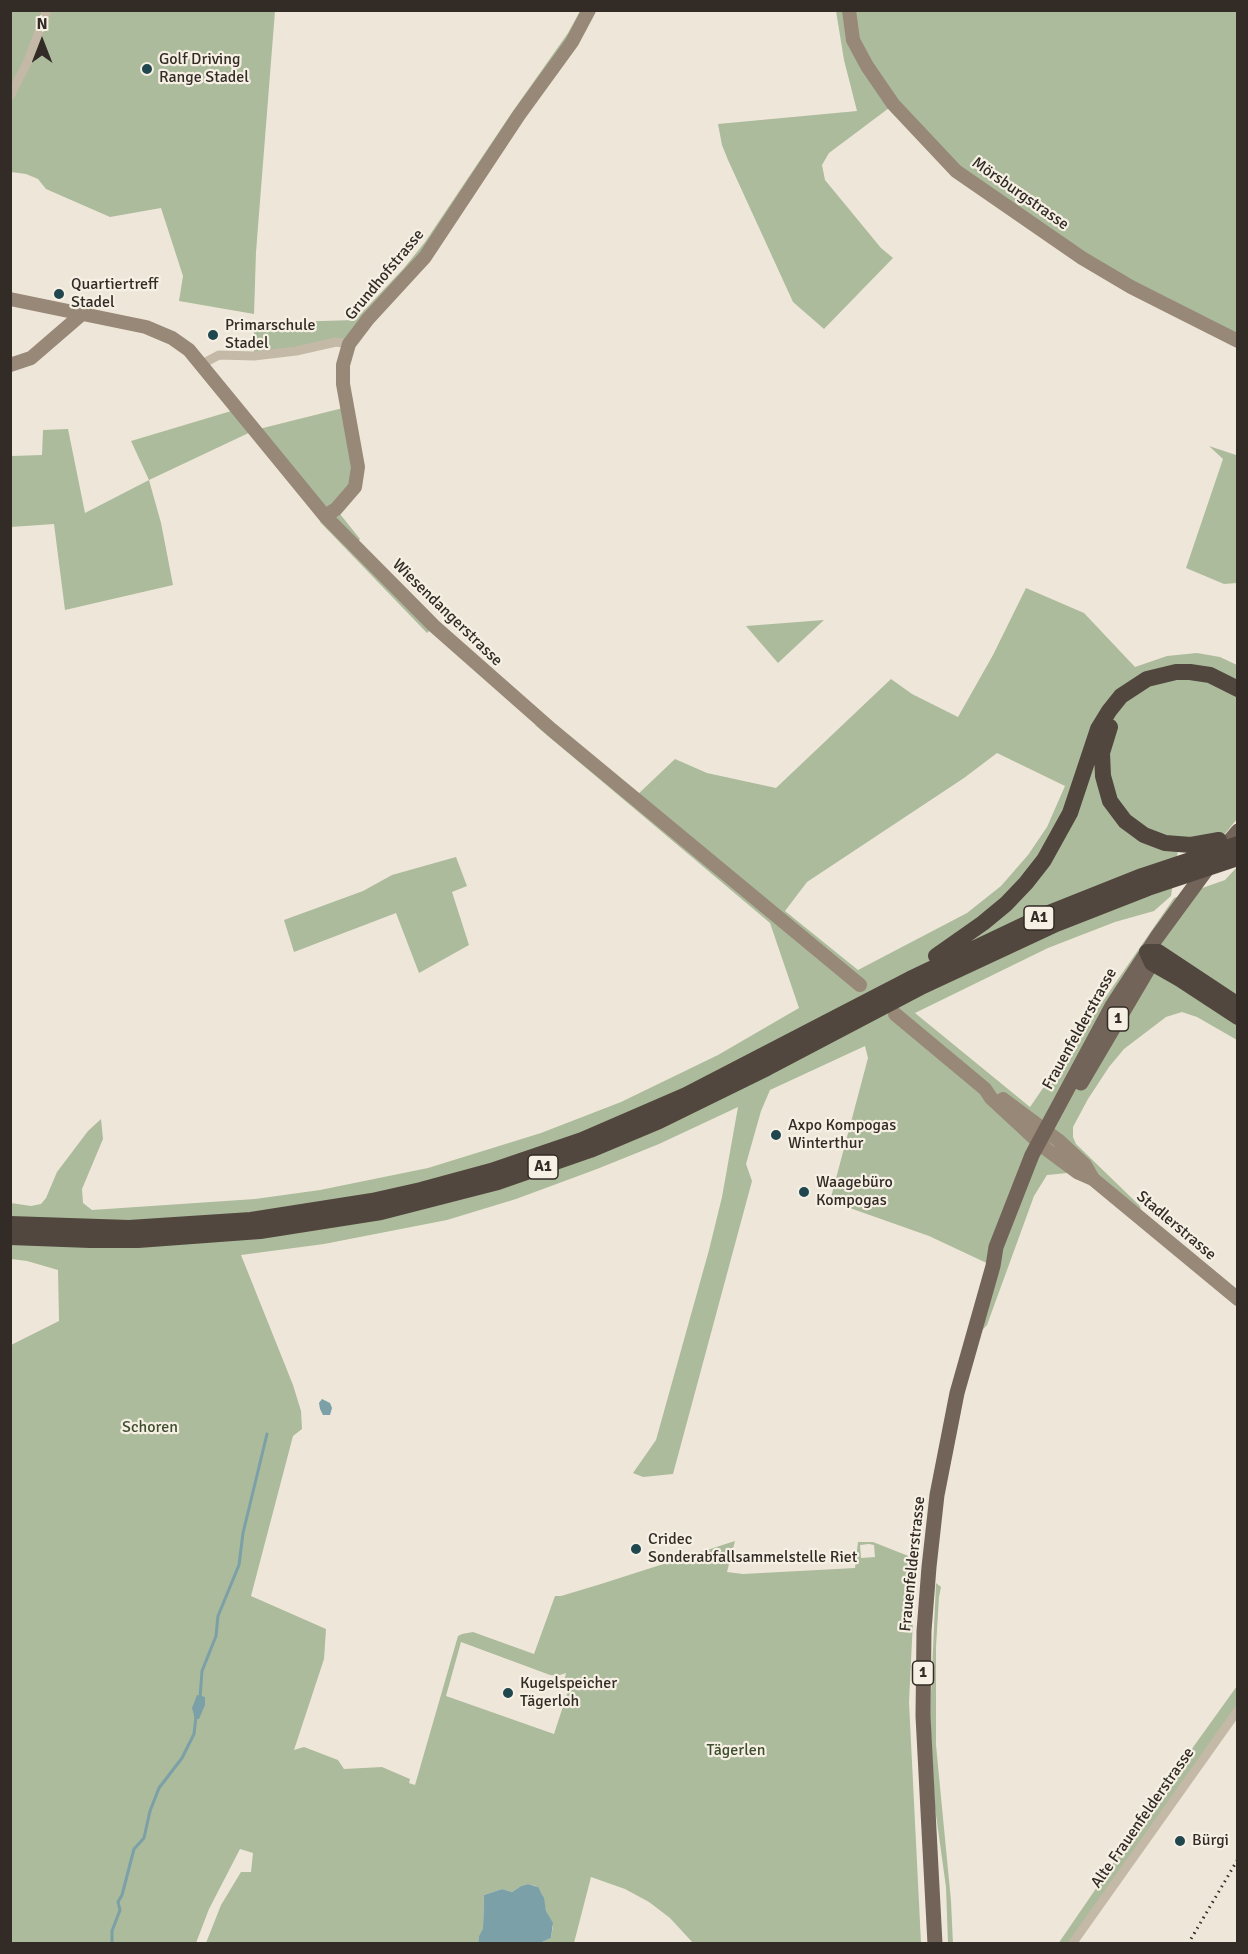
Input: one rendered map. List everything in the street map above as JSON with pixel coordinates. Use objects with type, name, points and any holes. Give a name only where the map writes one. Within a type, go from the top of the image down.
[{"type":"highway","points":[[884,992],[983,923],[1006,904],[1031,876],[1050,851],[1065,825],[1101,723],[1113,705],[1126,692],[1153,676],[1181,671],[1210,675],[1238,689]]},
{"type":"highway","points":[[1238,702],[1223,691],[1203,683],[1181,681],[1157,686],[1140,694],[1121,710],[1108,730],[1103,748],[1102,771],[1105,788],[1113,806],[1130,825],[1149,838],[1165,843],[1191,845],[1238,836]]},
{"type":"highway","name":"A1","points":[[10,1224],[129,1228],[226,1222],[324,1210],[436,1186],[537,1156],[644,1114],[739,1068],[884,992],[1049,913],[1199,856],[1238,845]]},
{"type":"highway","name":"A1","points":[[10,1237],[112,1240],[236,1234],[356,1217],[451,1196],[498,1182],[579,1154],[659,1121],[750,1077],[965,965],[1056,924],[1184,875],[1238,858]]},
{"type":"highway","points":[[1184,875],[1238,865]]},
{"type":"highway","points":[[1152,955],[1238,1005]]},
{"type":"highway","points":[[1152,955],[1180,979],[1238,1017]]},
{"type":"main road","name":"Grundhofstrasse","points":[[325,516],[336,509],[355,488],[358,467],[343,384],[343,365],[349,344],[368,319],[425,257],[519,115],[572,42],[589,10]]},
{"type":"main road","name":"Mörsburgstrasse","points":[[849,10],[854,40],[867,66],[893,104],[957,171],[1092,264],[1140,292],[1238,340]]},
{"type":"main road","name":"Wiesendangerstrasse","points":[[10,299],[158,331],[181,343],[202,364],[325,516],[434,626],[486,674],[860,985]]},
{"type":"main road","points":[[10,365],[31,358],[82,314]]},
{"type":"main road","name":"Frauenfelderstrasse","points":[[1152,955],[1215,858],[1238,831]]},
{"type":"main road","name":"Frauenfelderstrasse","points":[[935,1944],[923,1716],[924,1631],[938,1495],[957,1393],[993,1266],[1005,1251],[1046,1139],[1106,1015],[1238,845]]},
{"type":"main road","points":[[895,1014],[985,1089],[996,1094],[1046,1139]]},
{"type":"main road","name":"Stadlerstrasse","points":[[1046,1139],[1077,1172],[1093,1179],[1238,1299]]},
{"type":"street","points":[[10,96],[28,61],[47,10]]},
{"type":"street","points":[[202,364],[219,355],[254,356],[296,351],[336,342],[349,344]]},
{"type":"street","name":"Alte Frauenfelderstrasse","points":[[1072,1944],[1238,1710]]},
{"type":"green space","points":[[11,11],[275,11],[256,252],[254,314],[179,301],[183,276],[161,208],[110,217],[46,189],[38,179],[26,174],[11,172]]},
{"type":"green space","points":[[580,11],[589,11],[457,209],[349,344],[254,356],[254,323],[355,320],[425,242],[568,33]]},
{"type":"green space","points":[[836,11],[1237,11],[1237,341],[1178,312],[956,171],[893,105],[829,153],[822,165],[825,180],[881,248],[893,258],[824,329],[793,302],[728,160],[718,124],[857,111],[844,60]]},
{"type":"green space","points":[[347,407],[358,467],[336,509],[360,539],[355,545],[434,626],[427,633],[320,522],[324,516],[255,430]]},
{"type":"green space","points":[[238,409],[255,430],[149,480],[131,441]]},
{"type":"green space","points":[[68,429],[85,513],[149,480],[161,523],[173,585],[65,610],[54,524],[11,527],[11,456],[42,455],[43,430]]},
{"type":"green space","points":[[1209,446],[1236,455],[1237,452],[1237,583],[1224,584],[1186,568],[1223,459]]},
{"type":"green space","points":[[1026,588],[1084,613],[1135,667],[1167,656],[1197,653],[1220,657],[1237,665],[1237,819],[1220,840],[1178,850],[1171,896],[1154,911],[1115,922],[1048,948],[915,1013],[1030,1107],[1174,898],[1225,880],[1237,867],[1237,1040],[1197,1017],[1182,1012],[1166,1017],[1124,1049],[1088,1099],[1073,1127],[1076,1144],[1140,1206],[1141,1211],[1078,1172],[1047,1175],[1034,1196],[987,1325],[972,1341],[993,1266],[929,1236],[830,1201],[868,1058],[865,1046],[770,1090],[761,1111],[746,1164],[752,1181],[673,1474],[643,1477],[633,1473],[656,1440],[709,1250],[722,1197],[738,1107],[659,1144],[597,1169],[516,1199],[447,1220],[324,1244],[241,1255],[293,1385],[301,1411],[302,1429],[293,1436],[251,1596],[326,1629],[324,1659],[294,1750],[304,1747],[338,1760],[344,1769],[382,1767],[410,1779],[409,1783],[415,1785],[458,1636],[473,1632],[534,1654],[555,1596],[601,1584],[735,1541],[727,1572],[743,1574],[855,1568],[858,1542],[873,1542],[916,1559],[909,1702],[921,1943],[693,1943],[670,1918],[649,1902],[625,1889],[591,1877],[574,1943],[540,1943],[551,1938],[553,1926],[542,1894],[536,1886],[528,1884],[512,1892],[502,1889],[484,1895],[483,1928],[478,1943],[206,1943],[221,1905],[241,1872],[251,1872],[253,1853],[240,1849],[209,1909],[196,1943],[11,1944],[11,1345],[59,1321],[58,1270],[11,1259],[11,1203],[31,1206],[41,1204],[57,1172],[88,1131],[101,1119],[103,1139],[82,1189],[83,1203],[92,1210],[255,1199],[320,1190],[428,1168],[541,1133],[621,1102],[718,1055],[799,1008],[770,923],[535,725],[552,730],[635,797],[675,759],[707,773],[776,788],[891,679],[912,694],[958,717],[993,655]],"holes":[[[997,753],[1065,786],[1047,827],[1028,855],[1001,886],[967,913],[858,970],[785,911],[807,882],[964,778]],[[860,1545],[874,1545],[875,1557],[861,1558]],[[461,1642],[550,1675],[557,1676],[566,1673],[564,1682],[569,1688],[554,1734],[446,1696]]]},
{"type":"green space","points":[[824,620],[778,663],[746,626]]},
{"type":"green space","points":[[456,857],[467,886],[452,892],[469,945],[419,973],[396,913],[294,952],[284,920],[363,891],[392,875]]},
{"type":"green space","points":[[936,1583],[941,1587],[936,1647],[936,1745],[953,1944],[948,1943],[946,1887],[935,1808],[930,1716]]},
{"type":"green space","points":[[1237,1686],[1237,1710],[1072,1943],[1058,1944],[1186,1757]]},
{"type":"water","points":[[322,1399],[330,1403],[332,1408],[330,1415],[323,1415],[320,1409],[319,1403]]},
{"type":"water","points":[[197,1695],[205,1697],[205,1705],[199,1719],[195,1719],[192,1708]]},
{"type":"water","points":[[528,1884],[538,1887],[544,1898],[546,1911],[553,1923],[551,1938],[540,1943],[478,1943],[483,1928],[484,1895],[502,1889],[512,1892]]},
{"type":"waterway","points":[[200,1698],[202,1671],[216,1636],[218,1616],[239,1565],[243,1533],[267,1434]]},
{"type":"waterway","points":[[112,1944],[112,1931],[120,1910],[118,1902],[122,1895],[134,1849],[144,1838],[150,1811],[159,1788],[182,1758],[194,1734],[196,1716]]},
{"type":"railway","points":[[1188,1944],[1238,1859]]},
{"type":"place","name":"Golf Driving Range Stadel","points":[[147,69]]},
{"type":"place","name":"Quartiertreff Stadel","points":[[59,294]]},
{"type":"place","name":"Primarschule Stadel","points":[[213,335]]},
{"type":"place","name":"Axpo Kompogas Winterthur","points":[[776,1135]]},
{"type":"place","name":"Waagebüro Kompogas","points":[[804,1192]]},
{"type":"place","name":"Cridec Sonderabfallsammelstelle Riet","points":[[636,1549]]},
{"type":"place","name":"Kugelspeicher Tägerloh","points":[[508,1693]]},
{"type":"place","name":"Bürgi","points":[[1180,1841]]},
{"type":"park label","name":"Schoren","points":[[150,1428]]},
{"type":"park label","name":"Tägerlen","points":[[736,1751]]}]
